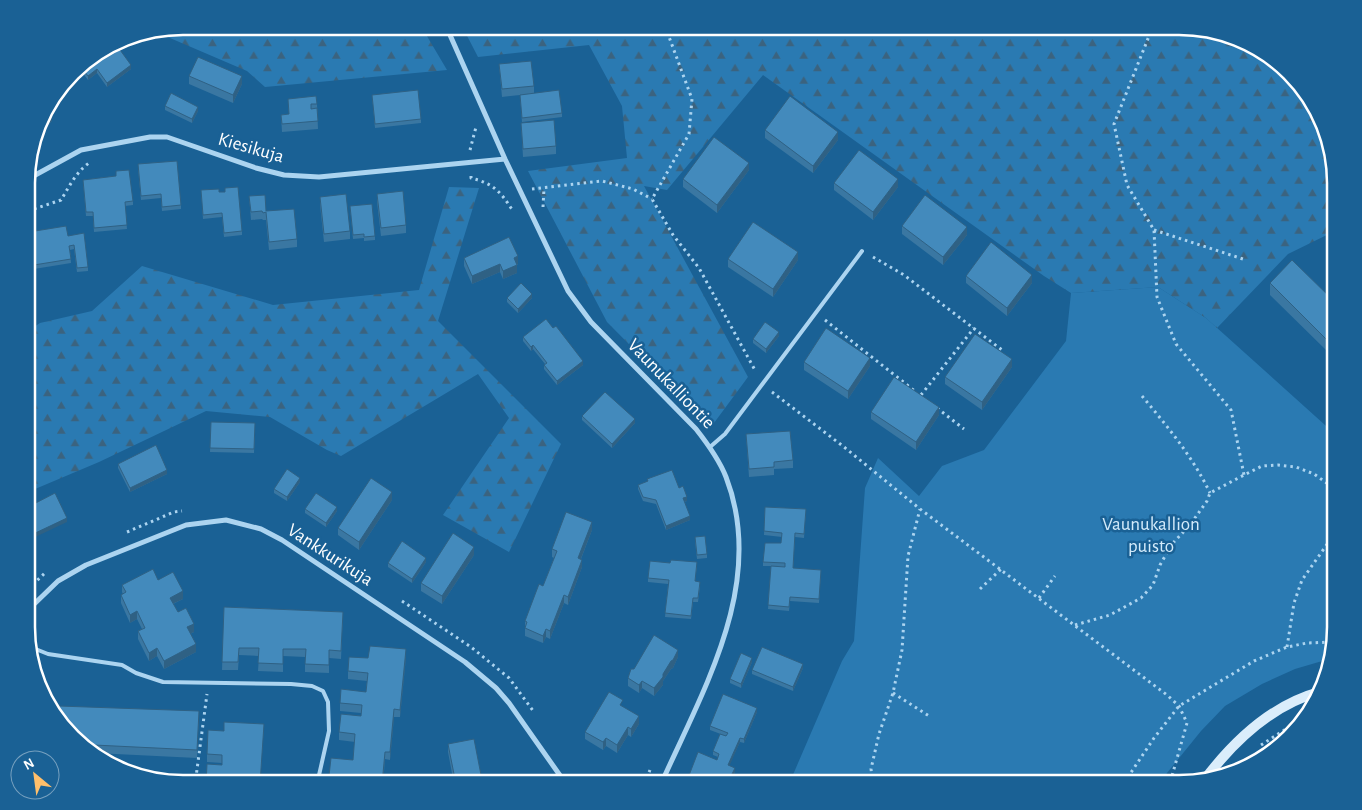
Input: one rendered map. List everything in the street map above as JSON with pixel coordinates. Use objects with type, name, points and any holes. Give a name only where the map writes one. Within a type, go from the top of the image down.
[{"type":"main road","points":[[1211,771],[1229,750],[1260,722],[1287,706],[1310,696]]},
{"type":"street","name":"Vaunukalliontie","points":[[450,35],[519,190],[568,291],[592,322],[696,429],[710,446],[725,476],[734,502],[738,533],[738,569],[732,611],[718,656],[665,775]]},
{"type":"street","name":"Kiesikuja","points":[[35,175],[81,150],[150,136],[167,137],[256,168],[284,175],[319,177],[505,159]]},
{"type":"street","name":"Vankkurikuja","points":[[35,603],[58,581],[86,565],[186,525],[226,520],[261,528],[457,656],[485,678],[509,703],[560,775]]},
{"type":"lane","points":[[710,446],[724,434],[862,252]]},
{"type":"lane","points":[[37,649],[48,654],[122,665],[136,673],[164,682],[312,686],[323,691],[328,702],[329,731],[319,775]]},
{"type":"path","points":[[652,199],[689,134],[692,100],[667,35]]},
{"type":"path","points":[[1149,35],[1114,124],[1127,185],[1154,230],[1157,297],[1176,344],[1231,410],[1244,475]]},
{"type":"path","points":[[475,124],[476,129],[470,146],[471,178],[496,188],[516,216]]},
{"type":"path","points":[[519,190],[602,181],[633,188],[652,199],[673,235],[699,268],[756,373],[774,394],[844,447],[920,509],[1179,706],[1187,724],[1172,775]]},
{"type":"path","points":[[1154,230],[1246,260]]},
{"type":"path","points":[[862,252],[904,275],[1002,350]]},
{"type":"path","points":[[816,313],[921,395],[974,328]]},
{"type":"path","points":[[1142,396],[1177,438],[1201,473],[1210,493]]},
{"type":"path","points":[[936,407],[964,429]]},
{"type":"path","points":[[1075,626],[1110,615],[1140,598],[1153,585],[1160,565],[1172,544],[1190,525],[1207,501],[1210,493],[1262,466],[1278,464],[1296,467],[1314,474],[1327,483]]},
{"type":"path","points":[[872,775],[871,769],[879,734],[894,693],[902,650],[908,556],[920,509]]},
{"type":"path","points":[[127,532],[174,512],[188,510]]},
{"type":"path","points":[[1288,647],[1294,603],[1302,580],[1327,544]]},
{"type":"path","points":[[35,582],[51,569]]},
{"type":"path","points":[[980,589],[1001,569]]},
{"type":"path","points":[[1039,598],[1055,576]]},
{"type":"path","points":[[398,599],[471,647],[509,678],[537,716]]},
{"type":"path","points":[[1130,775],[1154,738],[1179,706],[1254,661],[1288,647],[1306,643],[1326,642]]},
{"type":"path","points":[[196,775],[208,698],[208,684]]},
{"type":"path","points":[[894,693],[929,716]]},
{"type":"path","points":[[1254,749],[1289,726]]},
{"type":"path","points":[[648,775],[652,766]]},
{"type":"green space","points":[[426,35],[447,70],[265,87],[247,71],[166,36]]},
{"type":"green space","points":[[467,35],[1198,36],[1236,46],[1253,55],[1284,78],[1307,109],[1319,135],[1324,154],[1327,173],[1327,235],[1288,254],[1217,328],[1206,318],[1158,287],[1071,293],[1044,276],[763,75],[667,190],[644,186],[748,377],[711,427],[607,322],[528,171],[627,158],[622,106],[589,45],[478,57]]},
{"type":"green space","points":[[449,187],[479,188],[438,321],[561,444],[509,552],[443,515],[509,418],[478,374],[341,456],[270,417],[206,411],[99,462],[35,489],[35,326],[40,323],[92,311],[142,266],[273,305],[419,290]]},
{"type":"green space","name":"Vaunukallion puisto","points":[[1158,287],[1206,318],[1327,427],[1327,637],[1323,661],[1295,669],[1262,684],[1225,706],[1201,731],[1166,775],[793,775],[842,661],[854,641],[865,488],[878,458],[919,496],[942,466],[984,450],[1066,341],[1071,293]]},
{"type":"building","points":[[120,49],[131,65],[107,83],[97,69],[88,76],[85,72]]},
{"type":"building","points":[[198,57],[242,76],[233,95],[189,76]]},
{"type":"building","points":[[531,61],[534,86],[502,89],[499,64]]},
{"type":"building","points":[[418,90],[421,119],[375,124],[372,95]]},
{"type":"building","points":[[559,90],[562,113],[522,118],[520,95]]},
{"type":"building","points":[[171,93],[198,107],[192,119],[165,106]]},
{"type":"building","points":[[316,96],[317,104],[311,104],[311,109],[317,108],[318,121],[282,124],[281,115],[289,114],[288,99]]},
{"type":"building","points":[[790,96],[838,132],[813,166],[765,130]]},
{"type":"building","points":[[554,120],[556,146],[523,149],[521,123]]},
{"type":"building","points":[[714,137],[749,163],[717,205],[683,179]]},
{"type":"building","points":[[859,150],[898,179],[873,212],[834,183]]},
{"type":"building","points":[[177,161],[181,205],[162,207],[161,194],[141,196],[138,164]]},
{"type":"building","points":[[129,170],[133,201],[125,202],[127,225],[94,228],[93,212],[86,212],[83,180],[116,176],[116,171]]},
{"type":"building","points":[[238,187],[242,231],[224,233],[222,213],[203,215],[201,190],[219,189],[219,192],[225,192],[225,188]]},
{"type":"building","points":[[403,191],[406,225],[381,228],[377,194]]},
{"type":"building","points":[[346,194],[350,231],[324,234],[320,197]]},
{"type":"building","points":[[265,195],[266,211],[294,209],[297,239],[269,242],[266,212],[251,212],[249,196]]},
{"type":"building","points":[[925,195],[967,227],[943,257],[902,226]]},
{"type":"building","points":[[372,204],[375,236],[353,235],[350,206]]},
{"type":"building","points":[[753,222],[798,252],[773,289],[728,259]]},
{"type":"building","points":[[66,226],[68,236],[84,233],[88,267],[77,268],[74,245],[69,246],[71,259],[35,265],[35,231]]},
{"type":"building","points":[[509,237],[518,256],[514,258],[517,265],[503,271],[500,264],[472,276],[464,258]]},
{"type":"building","points":[[991,242],[1032,275],[1007,308],[966,276]]},
{"type":"building","points":[[1292,260],[1327,294],[1327,338],[1326,339],[1270,283]]},
{"type":"building","points":[[521,283],[532,294],[518,309],[507,298]]},
{"type":"building","points":[[546,319],[553,328],[556,326],[583,361],[557,381],[544,365],[547,363],[533,345],[531,347],[523,337]]},
{"type":"building","points":[[765,322],[779,332],[766,349],[753,339]]},
{"type":"building","points":[[826,328],[870,358],[848,391],[804,362]]},
{"type":"building","points":[[975,334],[1012,359],[982,402],[945,377]]},
{"type":"building","points":[[894,377],[939,407],[916,442],[871,412]]},
{"type":"building","points":[[605,392],[635,419],[612,444],[582,416]]},
{"type":"building","points":[[211,422],[255,423],[254,449],[210,448]]},
{"type":"building","points":[[790,431],[793,460],[774,462],[774,467],[749,469],[746,434]]},
{"type":"building","points":[[156,445],[167,470],[130,488],[118,464]]},
{"type":"building","points":[[287,469],[300,478],[287,497],[274,489]]},
{"type":"building","points":[[672,470],[679,488],[683,486],[687,497],[683,498],[690,516],[666,526],[656,500],[643,497],[638,485],[648,481],[647,479]]},
{"type":"building","points":[[371,478],[392,492],[359,542],[338,528]]},
{"type":"building","points":[[55,493],[67,518],[35,533],[35,503]]},
{"type":"building","points":[[316,493],[337,507],[326,523],[305,509]]},
{"type":"building","points":[[765,507],[806,509],[804,534],[795,533],[793,568],[821,570],[819,599],[790,597],[789,607],[768,605],[771,566],[785,567],[785,563],[763,562],[765,543],[781,543],[782,533],[764,531]]},
{"type":"building","points":[[566,512],[592,522],[578,558],[582,560],[568,597],[564,595],[550,631],[546,629],[543,636],[525,628],[527,622],[525,621],[539,584],[543,586],[557,551],[552,549]]},
{"type":"building","points":[[453,533],[474,547],[442,596],[421,583]]},
{"type":"building","points":[[705,536],[707,554],[697,555],[695,537]]},
{"type":"building","points":[[402,541],[426,558],[412,579],[388,563]]},
{"type":"building","points":[[671,560],[697,562],[695,581],[700,582],[698,598],[693,598],[691,616],[665,613],[669,580],[648,578],[650,561],[670,563]]},
{"type":"building","points":[[153,569],[158,580],[173,572],[183,591],[170,598],[178,612],[186,608],[194,624],[187,627],[196,644],[164,661],[157,648],[149,653],[138,631],[145,628],[137,611],[130,615],[121,595],[126,592],[122,585]]},
{"type":"building","points":[[224,607],[343,612],[341,651],[329,650],[329,665],[305,664],[306,649],[283,649],[283,664],[258,663],[259,648],[239,648],[238,662],[222,662]]},
{"type":"building","points":[[654,635],[678,650],[663,677],[654,688],[642,681],[639,685],[628,678],[631,669],[634,669]]},
{"type":"building","points":[[370,646],[406,649],[400,710],[394,709],[390,752],[385,752],[383,775],[329,775],[331,758],[353,760],[355,734],[339,732],[341,714],[361,716],[362,705],[340,703],[341,689],[366,692],[368,673],[348,671],[349,657],[368,658]]},
{"type":"building","points":[[762,647],[803,664],[793,687],[752,670]]},
{"type":"building","points":[[741,653],[752,658],[741,684],[730,679]]},
{"type":"building","points":[[609,692],[623,700],[620,705],[639,716],[631,729],[628,727],[617,745],[606,738],[603,742],[585,732]]},
{"type":"building","points":[[723,694],[757,708],[744,739],[740,738],[728,765],[735,768],[732,775],[689,775],[698,752],[717,760],[719,754],[713,751],[720,734],[726,736],[728,733],[710,726]]},
{"type":"building","points":[[59,707],[199,711],[197,750],[94,745],[78,732]]},
{"type":"building","points":[[224,722],[264,724],[261,775],[206,775],[207,764],[222,765],[222,755],[207,754],[208,730],[224,731]]},
{"type":"building","points":[[474,739],[481,775],[454,775],[448,744]]}]
